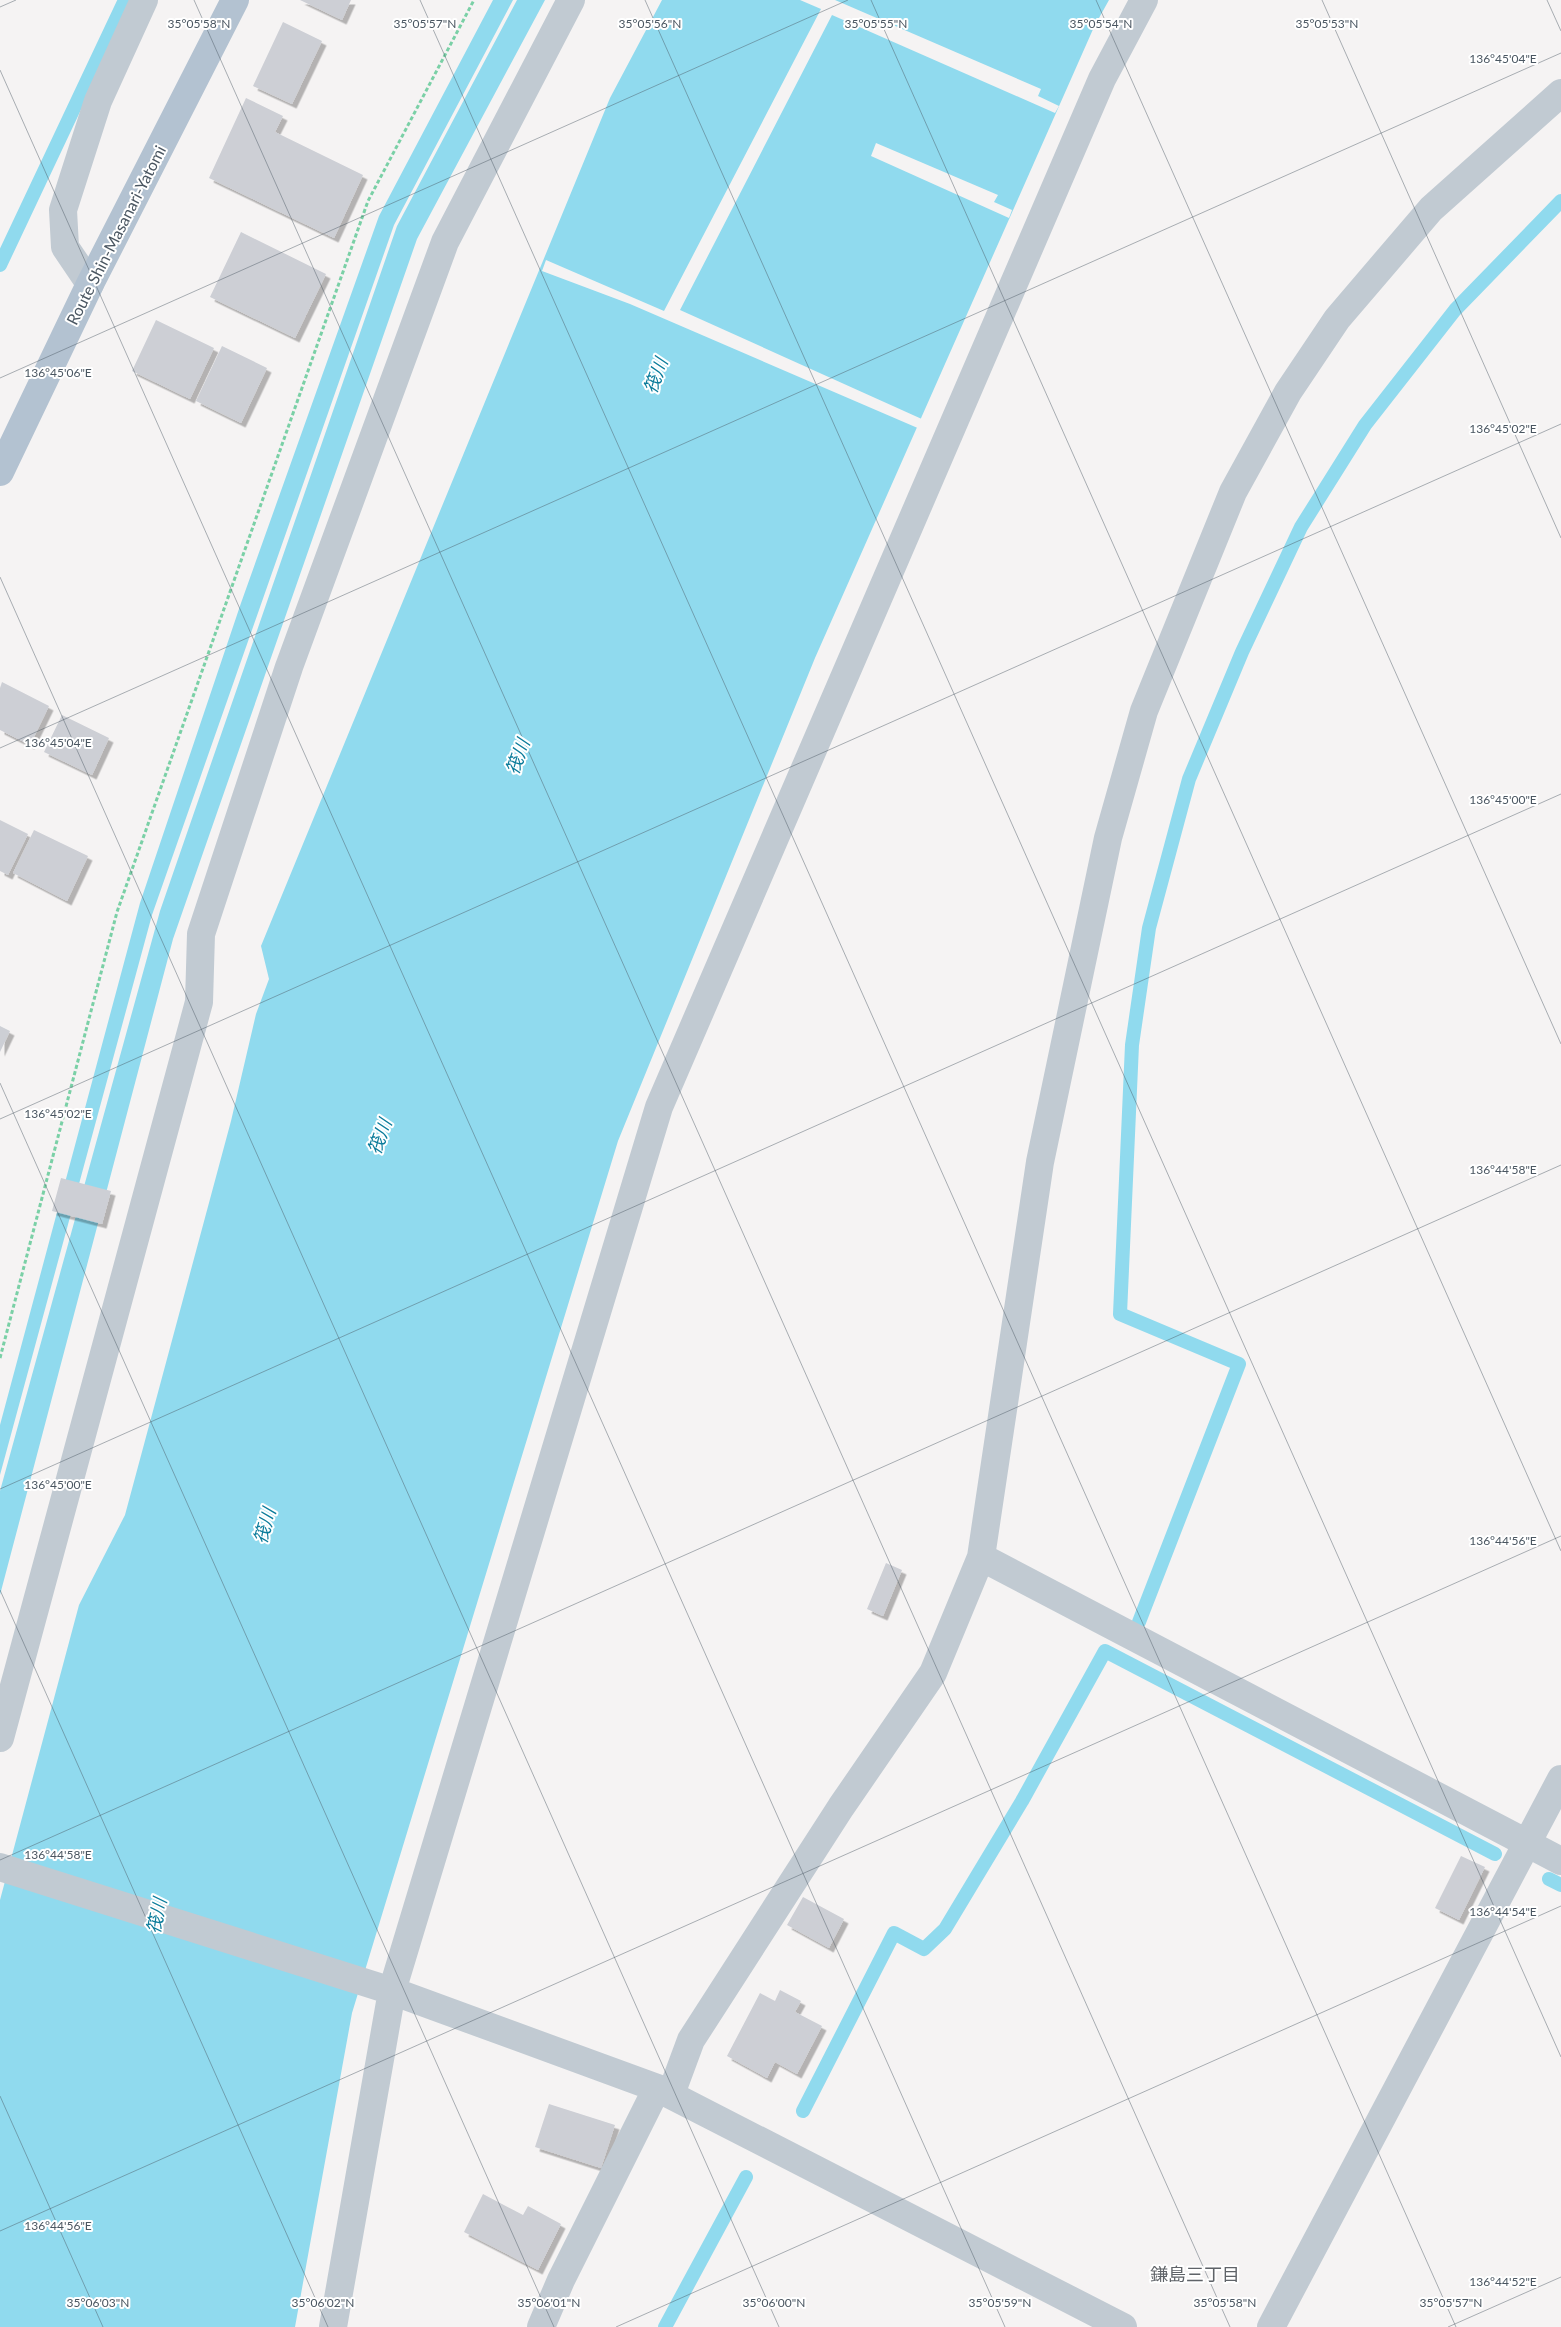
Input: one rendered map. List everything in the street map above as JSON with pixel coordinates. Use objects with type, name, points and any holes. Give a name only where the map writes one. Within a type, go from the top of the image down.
[{"type":"main road","name":"Route Shin-Masanari-Yatomi","points":[[0,472],[90,284],[235,0]]},
{"type":"street","points":[[90,284],[65,247],[63,210],[98,101],[144,0]]},
{"type":"street","points":[[0,1738],[199,1002],[201,934],[289,667],[445,242],[571,0]]},
{"type":"street","points":[[333,2327],[392,1991],[659,1107],[1102,79],[1144,0]]},
{"type":"street","points":[[541,2327],[561,2280],[691,2040],[841,1807],[933,1673],[981,1558],[1040,1162],[1108,838],[1144,711],[1233,492],[1288,392],[1331,327],[1431,209],[1561,93]]},
{"type":"street","points":[[981,1558],[1561,1861]]},
{"type":"street","points":[[1271,2327],[1561,1779]]},
{"type":"street","points":[[0,1868],[392,1991],[664,2091],[1123,2327]]},
{"type":"path","points":[[0,1358],[120,902],[368,201],[474,0]]},
{"type":"water","points":[[493,0],[513,0],[394,225],[152,915],[0,1475],[0,1425],[140,903],[241,603],[379,216]]},
{"type":"water","points":[[517,0],[545,0],[417,239],[173,939],[0,1595],[0,1491],[160,911],[397,226]]},
{"type":"water","name":"筏川","points":[[662,0],[1109,0],[1094,27],[815,658],[618,1141],[352,2013],[295,2327],[0,2327],[0,1900],[79,1605],[125,1515],[231,1121],[256,1014],[269,979],[261,946],[610,98]]},
{"type":"pier","points":[[800,0],[835,0],[1041,89],[1038,96],[1059,106],[1055,113],[832,15],[680,310],[924,420],[920,429],[630,304],[542,271],[546,260],[664,311],[821,9]]},
{"type":"pier","points":[[876,143],[998,195],[994,202],[1012,210],[1009,218],[871,156]]},
{"type":"building","points":[[300,0],[351,0],[342,20]]},
{"type":"building","points":[[283,22],[322,41],[292,104],[253,86]]},
{"type":"building","points":[[246,98],[283,116],[275,132],[363,175],[334,238],[209,178]]},
{"type":"building","points":[[241,232],[326,274],[295,338],[210,297]]},
{"type":"building","points":[[156,320],[214,348],[190,399],[132,371]]},
{"type":"building","points":[[222,346],[267,368],[241,423],[196,401]]},
{"type":"building","points":[[2,682],[49,706],[30,745],[0,730],[0,688]]},
{"type":"building","points":[[62,715],[109,738],[92,775],[44,752]]},
{"type":"building","points":[[0,820],[28,834],[8,875],[0,871]]},
{"type":"building","points":[[34,830],[88,856],[67,901],[13,873]]},
{"type":"building","points":[[0,1026],[10,1031],[0,1052]]},
{"type":"building","points":[[61,1178],[111,1191],[102,1224],[52,1211]]},
{"type":"building","points":[[886,1563],[902,1570],[883,1616],[867,1609]]},
{"type":"building","points":[[1461,1856],[1485,1867],[1459,1920],[1435,1908]]},
{"type":"building","points":[[803,1897],[844,1919],[829,1948],[787,1925]]},
{"type":"building","points":[[780,1990],[801,2001],[795,2012],[822,2026],[797,2074],[775,2062],[767,2078],[727,2056],[760,1993],[775,2001]]},
{"type":"building","points":[[549,2104],[615,2125],[601,2168],[535,2147]]},
{"type":"building","points":[[483,2194],[523,2215],[528,2206],[561,2224],[538,2270],[464,2232]]},
{"type":"waterway","points":[[0,265],[125,0]]},
{"type":"waterway","points":[[1139,1622],[1239,1364],[1120,1314],[1132,1045],[1149,928],[1189,779],[1242,652],[1301,527],[1365,425],[1455,310],[1561,201]]},
{"type":"waterway","points":[[803,2111],[894,1933],[924,1949],[945,1929],[1022,1801],[1105,1651],[1495,1854]]},
{"type":"waterway","points":[[1549,1879],[1561,1885]]},
{"type":"waterway","points":[[665,2327],[746,2177]]},
{"type":"district","name":"鎌島三丁目","points":[[1195,2275]]}]
